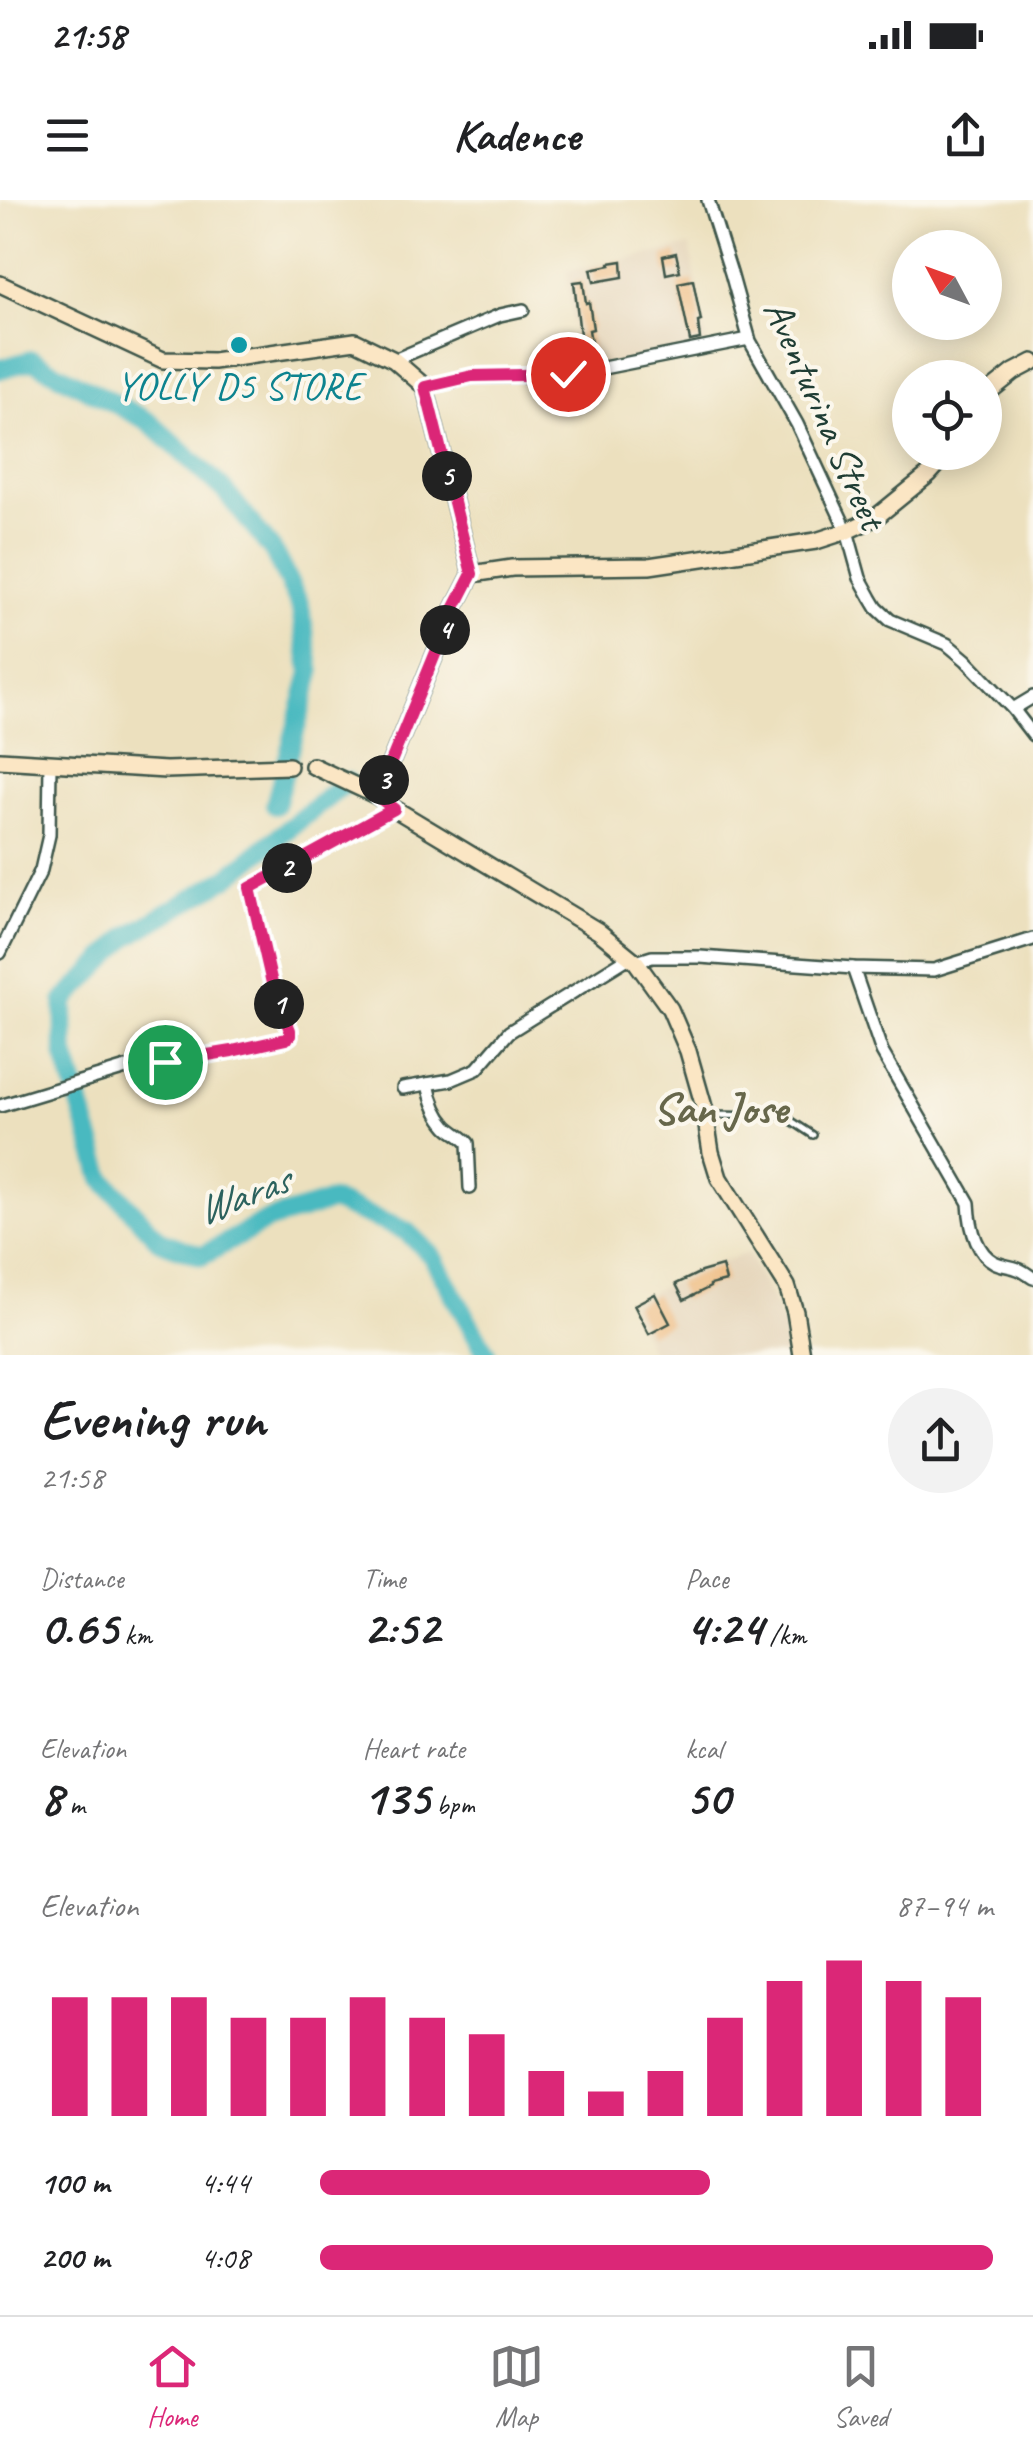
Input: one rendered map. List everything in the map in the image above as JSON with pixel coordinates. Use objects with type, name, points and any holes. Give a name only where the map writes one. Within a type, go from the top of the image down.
[{"type":"street","name":"Aventurina Street","points":[[708,200],[749,338],[798,424],[848,531],[860,578],[877,608],[890,620],[947,644],[1033,734]]},
{"type":"street","points":[[0,284],[162,360],[213,361],[356,341],[394,360],[425,387],[472,574],[452,613],[377,796]]},
{"type":"street","points":[[394,360],[500,315],[523,310]]},
{"type":"street","points":[[425,387],[472,376],[568,374],[749,338]]},
{"type":"street","points":[[1002,382],[1033,362]]},
{"type":"street","points":[[472,574],[512,568],[649,566],[816,540],[875,518],[933,470]]},
{"type":"street","points":[[1013,709],[1033,697]]},
{"type":"street","points":[[0,760],[166,770],[289,766]]},
{"type":"street","points":[[0,954],[40,870],[49,835],[50,764]]},
{"type":"street","points":[[313,766],[377,796],[598,931],[634,959],[670,1009],[688,1052],[706,1114],[719,1178],[787,1286],[802,1355]]},
{"type":"street","points":[[0,1106],[126,1068],[232,1051],[290,1036],[274,992],[250,888],[394,809]]},
{"type":"street","points":[[402,1088],[467,1075],[510,1032],[634,959],[700,957],[934,970],[1033,939]]},
{"type":"street","points":[[853,968],[882,1052],[968,1203],[975,1239],[984,1255],[998,1265],[1016,1268],[1033,1278]]},
{"type":"street","points":[[428,1084],[432,1102],[448,1127],[466,1138],[470,1188]]},
{"type":"lane","points":[[706,1114],[784,1116],[813,1136]]},
{"type":"shaded area","points":[[690,246],[708,349],[579,381],[567,271]]},
{"type":"shaded area","points":[[748,1253],[786,1328],[788,1355],[652,1355],[630,1303],[698,1269]]},
{"type":"building","points":[[676,253],[680,271],[666,274],[663,256]]},
{"type":"building","points":[[622,261],[623,277],[594,282],[591,269]]},
{"type":"building","points":[[693,280],[701,321],[700,339],[690,341],[678,283]]},
{"type":"building","points":[[583,281],[593,329],[589,330],[594,360],[581,363],[574,282]]},
{"type":"building","points":[[722,1266],[726,1281],[684,1300],[676,1284]]},
{"type":"building","points":[[655,1294],[670,1323],[649,1334],[634,1305]]},
{"type":"waterway","name":"Waras","points":[[0,369],[32,360],[148,421],[225,491],[273,551],[300,605],[311,673],[275,805]]},
{"type":"waterway","name":"Waras","points":[[347,782],[227,878],[127,937],[64,1001],[65,1054],[103,1179],[160,1241],[202,1256],[266,1221],[332,1201],[406,1231],[432,1256],[487,1355]]},
{"type":"place","name":"YOLLY D5 STORE","points":[[239,345]]},
{"type":"district","name":"San Jose","points":[[720,1107]]},
{"type":"route","points":[[165,1062],[290,1036],[274,992],[250,888],[394,809],[377,796],[452,613],[472,574],[425,387],[472,376],[568,374]]}]
